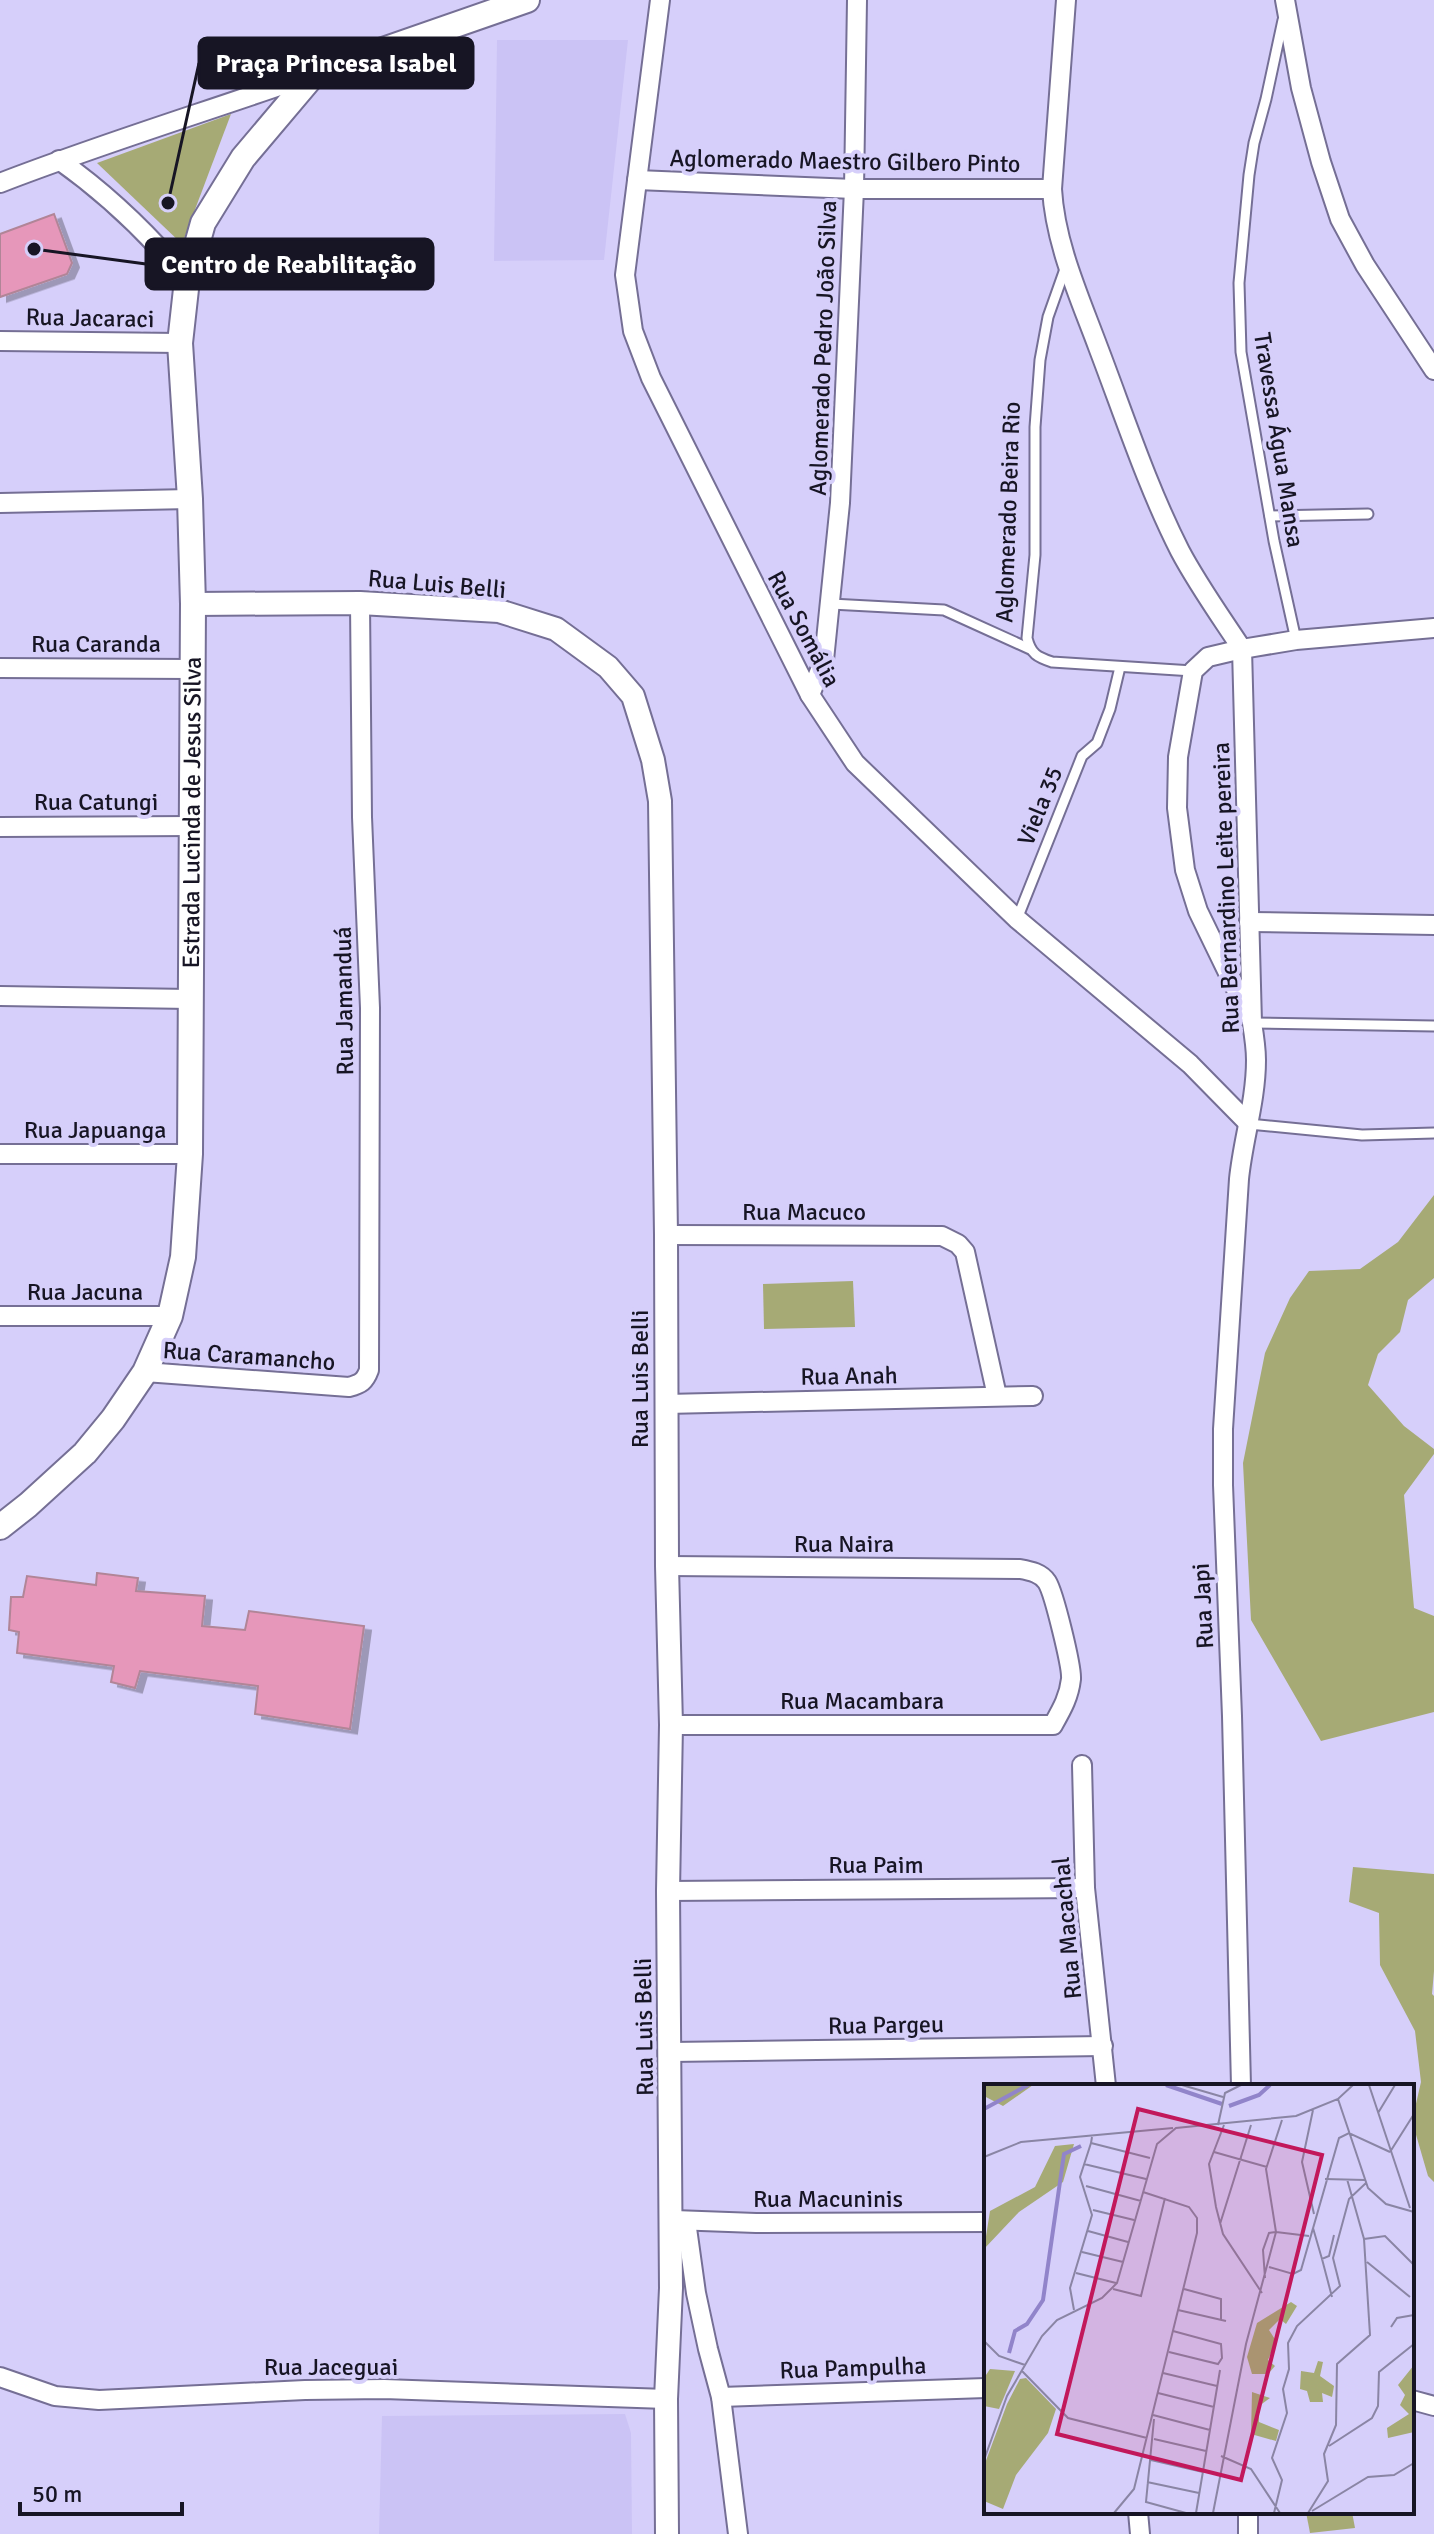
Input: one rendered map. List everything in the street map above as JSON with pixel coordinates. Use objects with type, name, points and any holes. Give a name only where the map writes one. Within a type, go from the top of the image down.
[{"type":"main road","points":[[314,74],[527,0]]},
{"type":"main road","name":"Estrada Lucinda de Jesus Silva","points":[[0,1527],[85,1453],[145,1372],[170,1316],[183,1257],[190,1154],[193,604],[180,343],[187,280],[203,223],[243,158],[314,74]]},
{"type":"street","name":"Rua Somália","points":[[660,0],[625,275],[633,331],[651,378],[810,695],[855,763],[1017,919],[1190,1064],[1249,1124]]},
{"type":"street","name":"Aglomerado Pedro João Silva","points":[[810,695],[824,660],[840,503],[854,189],[857,0]]},
{"type":"street","points":[[1066,0],[1053,211],[1068,262],[1140,456],[1178,547],[1242,649]]},
{"type":"street","points":[[1285,4],[1301,88],[1340,219],[1365,265],[1434,370]]},
{"type":"street","points":[[0,183],[314,74]]},
{"type":"street","points":[[59,160],[96,185],[153,239],[187,280]]},
{"type":"street","name":"Aglomerado Maestro Gilbero Pinto","points":[[637,180],[854,189],[1052,189]]},
{"type":"street","name":"Rua Jacaraci","points":[[0,341],[180,343]]},
{"type":"street","points":[[0,503],[190,499]]},
{"type":"street","name":"Rua Luis Belli","points":[[193,604],[360,603],[499,611],[556,629],[608,667],[633,696],[653,760],[660,801],[671,1725],[668,1891],[670,2052],[678,2221],[671,2288],[666,2399],[667,2534]]},
{"type":"street","name":"Rua Jamanduá","points":[[349,1387],[365,1379],[369,1370],[370,1008],[362,817],[360,603]]},
{"type":"street","points":[[1252,1023],[1198,911],[1185,870],[1177,808],[1178,757],[1193,671],[1208,657],[1242,649],[1296,640],[1434,628]]},
{"type":"street","name":"Rua Bernardino Leite pereira","points":[[1242,649],[1252,1023],[1256,1056],[1249,1124]]},
{"type":"street","name":"Rua Caranda","points":[[0,668],[192,669]]},
{"type":"street","name":"Rua Catungi","points":[[0,827],[193,826]]},
{"type":"street","points":[[1249,922],[1434,925]]},
{"type":"street","points":[[0,996],[190,999]]},
{"type":"street","name":"Rua Japi","points":[[1241,2084],[1232,1716],[1223,1527],[1223,1429],[1239,1179],[1249,1124]]},
{"type":"street","name":"Rua Japuanga","points":[[0,1154],[190,1154]]},
{"type":"street","name":"Rua Macuco","points":[[666,1235],[942,1236],[958,1244],[965,1252],[997,1396]]},
{"type":"street","name":"Rua Jacuna","points":[[0,1316],[170,1316]]},
{"type":"street","name":"Rua Caramancho","points":[[145,1372],[349,1387]]},
{"type":"street","name":"Rua Anah","points":[[666,1404],[1033,1396]]},
{"type":"street","name":"Rua Naira","points":[[667,1566],[1020,1569],[1037,1573],[1047,1582],[1072,1674],[1068,1699],[1053,1725]]},
{"type":"street","name":"Rua Macambara","points":[[671,1725],[1053,1725]]},
{"type":"street","name":"Rua Macachal","points":[[1082,1765],[1085,1888],[1106,2084]]},
{"type":"street","name":"Rua Paim","points":[[668,1891],[1085,1888]]},
{"type":"street","name":"Rua Pargeu","points":[[670,2052],[1103,2046]]},
{"type":"street","points":[[678,2221],[721,2397],[738,2534]]},
{"type":"street","name":"Rua Macuninis","points":[[678,2221],[984,2222]]},
{"type":"street","name":"Rua Jaceguai","points":[[0,2377],[55,2396],[99,2400],[384,2389],[666,2399]]},
{"type":"street","name":"Rua Pampulha","points":[[721,2397],[984,2388]]},
{"type":"street","points":[[1414,2401],[1434,2406]]},
{"type":"street","points":[[1138,2514],[1140,2534]]},
{"type":"lane","name":"Travessa Água Mansa","points":[[1285,4],[1254,143],[1239,283],[1241,352],[1296,640]]},
{"type":"lane","name":"Aglomerado Beira Rio","points":[[1068,262],[1048,317],[1040,360],[1035,427],[1035,555],[1027,638],[1030,649],[1036,657],[1052,662],[1193,671]]},
{"type":"lane","points":[[1270,516],[1368,514]]},
{"type":"lane","points":[[831,604],[944,610],[1030,649]]},
{"type":"lane","name":"Viela 35","points":[[1017,919],[1082,756],[1097,743],[1110,709],[1120,667]]},
{"type":"lane","points":[[1252,1023],[1434,1026]]},
{"type":"lane","points":[[1249,1124],[1362,1135],[1434,1133]]},
{"type":"shaded area","points":[[497,40],[628,40],[604,260],[494,261]]},
{"type":"shaded area","points":[[625,2414],[631,2433],[632,2534],[379,2534],[382,2416]]},
{"type":"green space","points":[[231,114],[182,244],[97,163]]},
{"type":"green space","points":[[1434,1195],[1434,1278],[1408,1300],[1400,1332],[1378,1354],[1368,1385],[1404,1426],[1434,1449],[1434,1454],[1404,1495],[1414,1608],[1434,1616],[1434,1712],[1321,1741],[1251,1620],[1243,1463],[1265,1353],[1290,1298],[1309,1271],[1360,1269],[1398,1242]]},
{"type":"green space","points":[[853,1281],[855,1327],[764,1329],[763,1284]]},
{"type":"green space","points":[[1353,1867],[1434,1874],[1434,2182],[1428,2176],[1414,2128],[1421,2082],[1415,2031],[1380,1965],[1379,1913],[1349,1902]]},
{"type":"green space","points":[[1306,2514],[1352,2514],[1355,2528],[1310,2533]]},
{"type":"building","points":[[54,214],[72,263],[67,274],[0,297],[0,234]]},
{"type":"building","points":[[97,1573],[138,1578],[136,1591],[205,1596],[202,1626],[245,1630],[249,1611],[364,1626],[350,1729],[255,1714],[258,1686],[140,1671],[135,1688],[111,1682],[114,1666],[17,1653],[19,1632],[9,1630],[11,1597],[23,1597],[27,1576],[96,1585]]},
{"type":"place","name":"Praça Princesa Isabel","points":[[168,203]]},
{"type":"place","name":"Centro de Reabilitação","points":[[34,249]]}]
